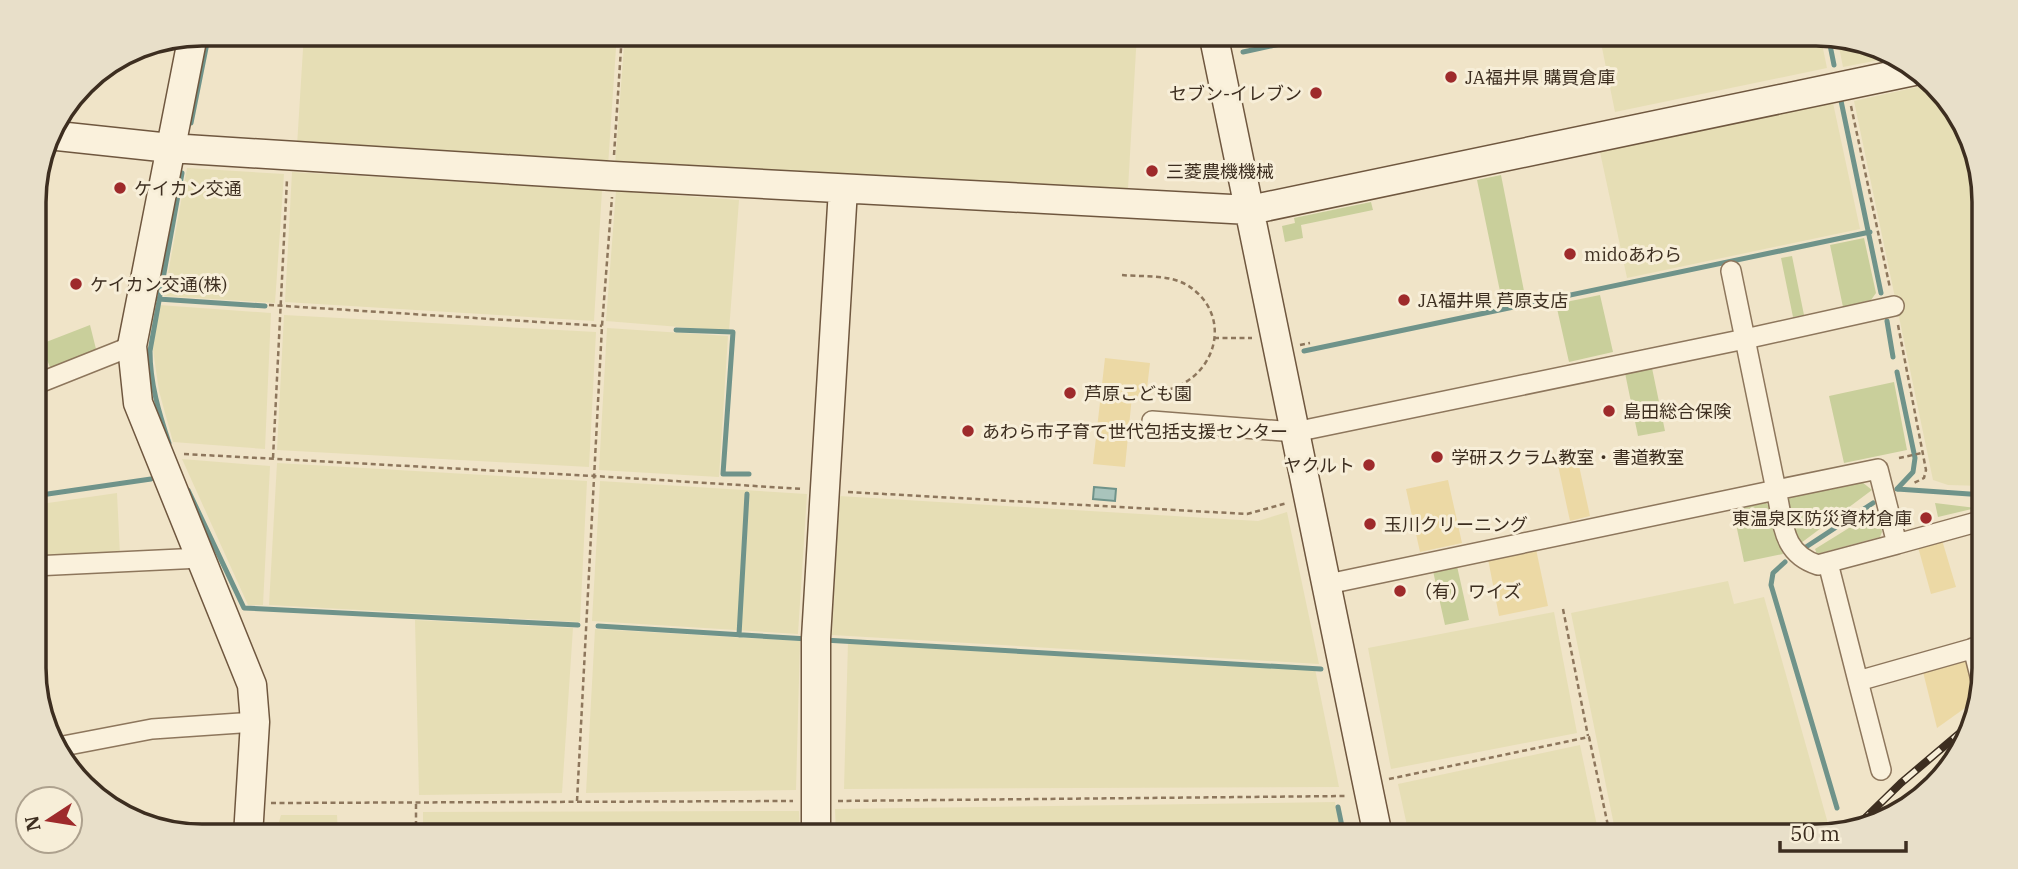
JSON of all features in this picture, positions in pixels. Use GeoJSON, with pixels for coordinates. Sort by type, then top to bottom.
{"type":"FeatureCollection","features":[{"type":"Feature","properties":{"kind":"street"},"geometry":{"type":"LineString","coordinates":[[1216,46],[1250,210],[1287,342],[1295,432],[1376,823]]}},
{"type":"Feature","properties":{"kind":"street"},"geometry":{"type":"LineString","coordinates":[[191,47],[132,345],[138,403],[252,685],[255,722],[249,824]]}},
{"type":"Feature","properties":{"kind":"street"},"geometry":{"type":"LineString","coordinates":[[60,136],[170,148],[613,176],[1250,210],[1905,73]]}},
{"type":"Feature","properties":{"kind":"street"},"geometry":{"type":"LineString","coordinates":[[816,824],[816,638],[843,189]]}},
{"type":"Feature","properties":{"kind":"street"},"geometry":{"type":"LineString","coordinates":[[1731,271],[1790,549],[1805,561],[1818,565],[1972,523]]}},
{"type":"Feature","properties":{"kind":"street"},"geometry":{"type":"LineString","coordinates":[[1152,421],[1295,432],[1894,306]]}},
{"type":"Feature","properties":{"kind":"street"},"geometry":{"type":"LineString","coordinates":[[46,380],[132,345]]}},
{"type":"Feature","properties":{"kind":"street"},"geometry":{"type":"LineString","coordinates":[[1328,584],[1878,469],[1897,544]]}},
{"type":"Feature","properties":{"kind":"street"},"geometry":{"type":"LineString","coordinates":[[46,565],[201,558]]}},
{"type":"Feature","properties":{"kind":"street"},"geometry":{"type":"LineString","coordinates":[[1828,563],[1881,770]]}},
{"type":"Feature","properties":{"kind":"street"},"geometry":{"type":"LineString","coordinates":[[1858,681],[1972,648]]}},
{"type":"Feature","properties":{"kind":"street"},"geometry":{"type":"LineString","coordinates":[[66,746],[152,729],[255,722]]}},
{"type":"Feature","properties":{"kind":"path"},"geometry":{"type":"LineString","coordinates":[[577,802],[602,327],[621,46]]}},
{"type":"Feature","properties":{"kind":"path"},"geometry":{"type":"LineString","coordinates":[[273,457],[287,179]]}},
{"type":"Feature","properties":{"kind":"path"},"geometry":{"type":"LineString","coordinates":[[1122,275],[1172,279],[1186,285],[1207,307],[1213,322],[1214,338],[1208,361],[1201,371],[1181,386],[1157,392]]}},
{"type":"Feature","properties":{"kind":"path"},"geometry":{"type":"LineString","coordinates":[[269,304],[602,327]]}},
{"type":"Feature","properties":{"kind":"path"},"geometry":{"type":"LineString","coordinates":[[1214,338],[1310,343]]}},
{"type":"Feature","properties":{"kind":"path"},"geometry":{"type":"LineString","coordinates":[[156,453],[273,457],[1247,514],[1307,497]]}},
{"type":"Feature","properties":{"kind":"path"},"geometry":{"type":"LineString","coordinates":[[1899,458],[1923,453]]}},
{"type":"Feature","properties":{"kind":"path"},"geometry":{"type":"LineString","coordinates":[[1563,609],[1607,823]]}},
{"type":"Feature","properties":{"kind":"path"},"geometry":{"type":"LineString","coordinates":[[251,803],[816,802],[1369,790],[1589,737]]}},
{"type":"Feature","properties":{"kind":"path"},"geometry":{"type":"LineString","coordinates":[[416,804],[416,824]]}},
{"type":"Feature","properties":{"kind":"shaded area"},"geometry":{"type":"Polygon","coordinates":[[[303,46],[616,46],[608,166],[297,146],[303,46]]]}},
{"type":"Feature","properties":{"kind":"shaded area"},"geometry":{"type":"Polygon","coordinates":[[[624,46],[1136,46],[1128,189],[615,165],[624,46]]]}},
{"type":"Feature","properties":{"kind":"shaded area"},"geometry":{"type":"Polygon","coordinates":[[[1602,46],[1822,46],[1827,68],[1615,112],[1602,46]]]}},
{"type":"Feature","properties":{"kind":"shaded area"},"geometry":{"type":"Polygon","coordinates":[[[1839,47],[1881,60],[1843,67],[1839,47]]]}},
{"type":"Feature","properties":{"kind":"shaded area"},"geometry":{"type":"Polygon","coordinates":[[[1921,86],[1952,123],[1967,161],[1972,201],[1972,486],[1948,485],[1933,480],[1854,101],[1921,86]]]}},
{"type":"Feature","properties":{"kind":"shaded area"},"geometry":{"type":"Polygon","coordinates":[[[1833,103],[1860,229],[1627,278],[1600,152],[1833,103]]]}},
{"type":"Feature","properties":{"kind":"shaded area"},"geometry":{"type":"Polygon","coordinates":[[[187,168],[284,174],[275,303],[164,296],[187,168]]]}},
{"type":"Feature","properties":{"kind":"shaded area"},"geometry":{"type":"Polygon","coordinates":[[[292,172],[602,190],[594,321],[285,302],[292,172]]]}},
{"type":"Feature","properties":{"kind":"shaded area"},"geometry":{"type":"Polygon","coordinates":[[[616,191],[739,200],[729,331],[606,321],[616,191]]]}},
{"type":"Feature","properties":{"kind":"shaded area"},"geometry":{"type":"Polygon","coordinates":[[[159,305],[271,313],[265,449],[173,442],[159,391],[153,350],[159,305]]]}},
{"type":"Feature","properties":{"kind":"shaded area"},"geometry":{"type":"Polygon","coordinates":[[[284,315],[596,332],[589,467],[277,450],[284,315]]]}},
{"type":"Feature","properties":{"kind":"shaded area"},"geometry":{"type":"Polygon","coordinates":[[[607,328],[728,336],[719,477],[599,470],[607,328]]]}},
{"type":"Feature","properties":{"kind":"shaded area"},"geometry":{"type":"Polygon","coordinates":[[[182,459],[270,466],[263,605],[248,605],[182,459]]]}},
{"type":"Feature","properties":{"kind":"shaded area"},"geometry":{"type":"Polygon","coordinates":[[[277,463],[587,481],[580,622],[269,605],[277,463]]]}},
{"type":"Feature","properties":{"kind":"shaded area"},"geometry":{"type":"Polygon","coordinates":[[[600,481],[807,494],[798,634],[592,621],[600,481]]]}},
{"type":"Feature","properties":{"kind":"shaded area"},"geometry":{"type":"Polygon","coordinates":[[[117,493],[120,555],[46,558],[46,503],[117,493]]]}},
{"type":"Feature","properties":{"kind":"shaded area"},"geometry":{"type":"Polygon","coordinates":[[[839,496],[1258,521],[1287,512],[1319,664],[832,635],[839,496]]]}},
{"type":"Feature","properties":{"kind":"shaded area"},"geometry":{"type":"Polygon","coordinates":[[[1728,581],[1734,604],[1764,597],[1828,823],[1614,823],[1571,613],[1728,581]]]}},
{"type":"Feature","properties":{"kind":"shaded area"},"geometry":{"type":"Polygon","coordinates":[[[1554,612],[1577,733],[1391,769],[1368,648],[1554,612]]]}},
{"type":"Feature","properties":{"kind":"shaded area"},"geometry":{"type":"Polygon","coordinates":[[[415,620],[573,628],[562,793],[419,795],[415,620]]]}},
{"type":"Feature","properties":{"kind":"shaded area"},"geometry":{"type":"Polygon","coordinates":[[[595,629],[800,641],[796,790],[586,793],[595,629]]]}},
{"type":"Feature","properties":{"kind":"shaded area"},"geometry":{"type":"Polygon","coordinates":[[[848,642],[1315,669],[1339,787],[844,789],[848,642]]]}},
{"type":"Feature","properties":{"kind":"shaded area"},"geometry":{"type":"Polygon","coordinates":[[[1580,745],[1596,823],[1406,823],[1398,784],[1580,745]]]}},
{"type":"Feature","properties":{"kind":"shaded area"},"geometry":{"type":"Polygon","coordinates":[[[1335,802],[1339,823],[836,824],[835,809],[1335,802]]]}},
{"type":"Feature","properties":{"kind":"shaded area"},"geometry":{"type":"Polygon","coordinates":[[[799,811],[800,824],[423,824],[423,812],[799,811]]]}},
{"type":"Feature","properties":{"kind":"shaded area"},"geometry":{"type":"Polygon","coordinates":[[[281,815],[337,815],[337,824],[265,824],[279,822],[281,815]]]}},
{"type":"Feature","properties":{"kind":"green space"},"geometry":{"type":"Polygon","coordinates":[[[1501,175],[1525,296],[1502,301],[1477,180],[1501,175]]]}},
{"type":"Feature","properties":{"kind":"green space"},"geometry":{"type":"Polygon","coordinates":[[[1371,202],[1373,210],[1301,225],[1303,238],[1285,242],[1282,226],[1295,223],[1294,218],[1371,202]]]}},
{"type":"Feature","properties":{"kind":"green space"},"geometry":{"type":"Polygon","coordinates":[[[1864,238],[1876,293],[1871,300],[1843,307],[1830,245],[1864,238]]]}},
{"type":"Feature","properties":{"kind":"green space"},"geometry":{"type":"Polygon","coordinates":[[[1792,256],[1804,315],[1793,317],[1781,258],[1792,256]]]}},
{"type":"Feature","properties":{"kind":"green space"},"geometry":{"type":"Polygon","coordinates":[[[1600,295],[1613,352],[1569,362],[1556,304],[1600,295]]]}},
{"type":"Feature","properties":{"kind":"green space"},"geometry":{"type":"Polygon","coordinates":[[[90,325],[96,349],[51,370],[46,357],[46,342],[90,325]]]}},
{"type":"Feature","properties":{"kind":"green space"},"geometry":{"type":"Polygon","coordinates":[[[1652,368],[1665,431],[1638,436],[1625,373],[1652,368]]]}},
{"type":"Feature","properties":{"kind":"green space"},"geometry":{"type":"Polygon","coordinates":[[[1894,382],[1907,450],[1844,463],[1829,396],[1894,382]]]}},
{"type":"Feature","properties":{"kind":"green space"},"geometry":{"type":"Polygon","coordinates":[[[1862,482],[1872,490],[1797,546],[1792,541],[1787,497],[1862,482]]]}},
{"type":"Feature","properties":{"kind":"green space"},"geometry":{"type":"Polygon","coordinates":[[[1766,503],[1773,510],[1783,554],[1744,562],[1733,510],[1766,503]]]}},
{"type":"Feature","properties":{"kind":"green space"},"geometry":{"type":"Polygon","coordinates":[[[1935,503],[1972,508],[1972,509],[1938,517],[1935,503]]]}},
{"type":"Feature","properties":{"kind":"green space"},"geometry":{"type":"Polygon","coordinates":[[[1878,510],[1882,532],[1880,537],[1817,554],[1815,549],[1878,510]]]}},
{"type":"Feature","properties":{"kind":"green space"},"geometry":{"type":"Polygon","coordinates":[[[1457,566],[1469,620],[1445,625],[1433,571],[1457,566]]]}},
{"type":"Feature","properties":{"kind":"sand"},"geometry":{"type":"Polygon","coordinates":[[[1105,358],[1150,363],[1146,397],[1132,396],[1125,467],[1093,464],[1105,358]]]}},
{"type":"Feature","properties":{"kind":"sand"},"geometry":{"type":"Polygon","coordinates":[[[1576,452],[1590,516],[1570,521],[1556,456],[1576,452]]]}},
{"type":"Feature","properties":{"kind":"sand"},"geometry":{"type":"Polygon","coordinates":[[[1448,480],[1462,543],[1420,552],[1406,489],[1448,480]]]}},
{"type":"Feature","properties":{"kind":"sand"},"geometry":{"type":"Polygon","coordinates":[[[1942,540],[1956,587],[1931,594],[1918,547],[1942,540]]]}},
{"type":"Feature","properties":{"kind":"sand"},"geometry":{"type":"Polygon","coordinates":[[[1536,549],[1548,606],[1499,616],[1488,559],[1536,549]]]}},
{"type":"Feature","properties":{"kind":"sand"},"geometry":{"type":"Polygon","coordinates":[[[1962,657],[1969,660],[1972,671],[1968,706],[1937,728],[1922,668],[1962,657]]]}},
{"type":"Feature","properties":{"kind":"water"},"geometry":{"type":"Polygon","coordinates":[[[1094,487],[1116,489],[1115,501],[1093,499],[1094,487]]]}},
{"type":"Feature","properties":{"kind":"waterway"},"geometry":{"type":"LineString","coordinates":[[191,123],[206,46]]}},
{"type":"Feature","properties":{"kind":"waterway"},"geometry":{"type":"LineString","coordinates":[[1243,52],[1271,46]]}},
{"type":"Feature","properties":{"kind":"waterway"},"geometry":{"type":"LineString","coordinates":[[1830,46],[1834,65]]}},
{"type":"Feature","properties":{"kind":"waterway"},"geometry":{"type":"LineString","coordinates":[[1840,96],[1881,293]]}},
{"type":"Feature","properties":{"kind":"waterway"},"geometry":{"type":"LineString","coordinates":[[169,443],[153,386],[150,351],[182,173]]}},
{"type":"Feature","properties":{"kind":"waterway"},"geometry":{"type":"LineString","coordinates":[[1304,351],[1870,232]]}},
{"type":"Feature","properties":{"kind":"waterway"},"geometry":{"type":"LineString","coordinates":[[158,299],[265,306]]}},
{"type":"Feature","properties":{"kind":"waterway"},"geometry":{"type":"LineString","coordinates":[[1887,321],[1893,357]]}},
{"type":"Feature","properties":{"kind":"waterway"},"geometry":{"type":"LineString","coordinates":[[676,330],[733,332],[723,474],[749,474]]}},
{"type":"Feature","properties":{"kind":"waterway"},"geometry":{"type":"LineString","coordinates":[[1897,372],[1915,458],[1913,472],[1897,489]]}},
{"type":"Feature","properties":{"kind":"waterway"},"geometry":{"type":"LineString","coordinates":[[46,494],[151,479]]}},
{"type":"Feature","properties":{"kind":"waterway"},"geometry":{"type":"LineString","coordinates":[[1897,489],[1972,494]]}},
{"type":"Feature","properties":{"kind":"waterway"},"geometry":{"type":"LineString","coordinates":[[188,490],[244,608],[578,625]]}},
{"type":"Feature","properties":{"kind":"waterway"},"geometry":{"type":"LineString","coordinates":[[739,635],[747,494]]}},
{"type":"Feature","properties":{"kind":"waterway"},"geometry":{"type":"LineString","coordinates":[[1806,547],[1873,503]]}},
{"type":"Feature","properties":{"kind":"waterway"},"geometry":{"type":"LineString","coordinates":[[1785,562],[1773,573],[1771,585],[1837,808]]}},
{"type":"Feature","properties":{"kind":"waterway"},"geometry":{"type":"LineString","coordinates":[[598,626],[808,639]]}},
{"type":"Feature","properties":{"kind":"waterway"},"geometry":{"type":"LineString","coordinates":[[824,640],[1321,669]]}},
{"type":"Feature","properties":{"kind":"waterway"},"geometry":{"type":"LineString","coordinates":[[1338,807],[1341,823]]}},
{"type":"Feature","properties":{"kind":"railway"},"geometry":{"type":"LineString","coordinates":[[1869,814],[1957,735]]}},
{"type":"Feature","properties":{"kind":"place","name":"JA福井県 購買倉庫"},"geometry":{"type":"Point","coordinates":[1451,77]}},
{"type":"Feature","properties":{"kind":"place","name":"セブン-イレブン"},"geometry":{"type":"Point","coordinates":[1316,93]}},
{"type":"Feature","properties":{"kind":"place","name":"三菱農機機械"},"geometry":{"type":"Point","coordinates":[1152,171]}},
{"type":"Feature","properties":{"kind":"place","name":"ケイカン交通"},"geometry":{"type":"Point","coordinates":[120,188]}},
{"type":"Feature","properties":{"kind":"place","name":"midoあわら"},"geometry":{"type":"Point","coordinates":[1570,254]}},
{"type":"Feature","properties":{"kind":"place","name":"ケイカン交通(株)"},"geometry":{"type":"Point","coordinates":[76,284]}},
{"type":"Feature","properties":{"kind":"place","name":"JA福井県 芦原支店"},"geometry":{"type":"Point","coordinates":[1404,300]}},
{"type":"Feature","properties":{"kind":"place","name":"芦原こども園"},"geometry":{"type":"Point","coordinates":[1070,393]}},
{"type":"Feature","properties":{"kind":"place","name":"島田総合保険"},"geometry":{"type":"Point","coordinates":[1609,411]}},
{"type":"Feature","properties":{"kind":"place","name":"あわら市子育て世代包括支援センター"},"geometry":{"type":"Point","coordinates":[968,431]}},
{"type":"Feature","properties":{"kind":"place","name":"学研スクラム教室・書道教室"},"geometry":{"type":"Point","coordinates":[1437,457]}},
{"type":"Feature","properties":{"kind":"place","name":"ヤクルト"},"geometry":{"type":"Point","coordinates":[1369,465]}},
{"type":"Feature","properties":{"kind":"place","name":"東温泉区防災資材倉庫"},"geometry":{"type":"Point","coordinates":[1926,518]}},
{"type":"Feature","properties":{"kind":"place","name":"玉川クリーニング"},"geometry":{"type":"Point","coordinates":[1370,524]}},
{"type":"Feature","properties":{"kind":"place","name":"（有）ワイズ"},"geometry":{"type":"Point","coordinates":[1400,591]}}]}
